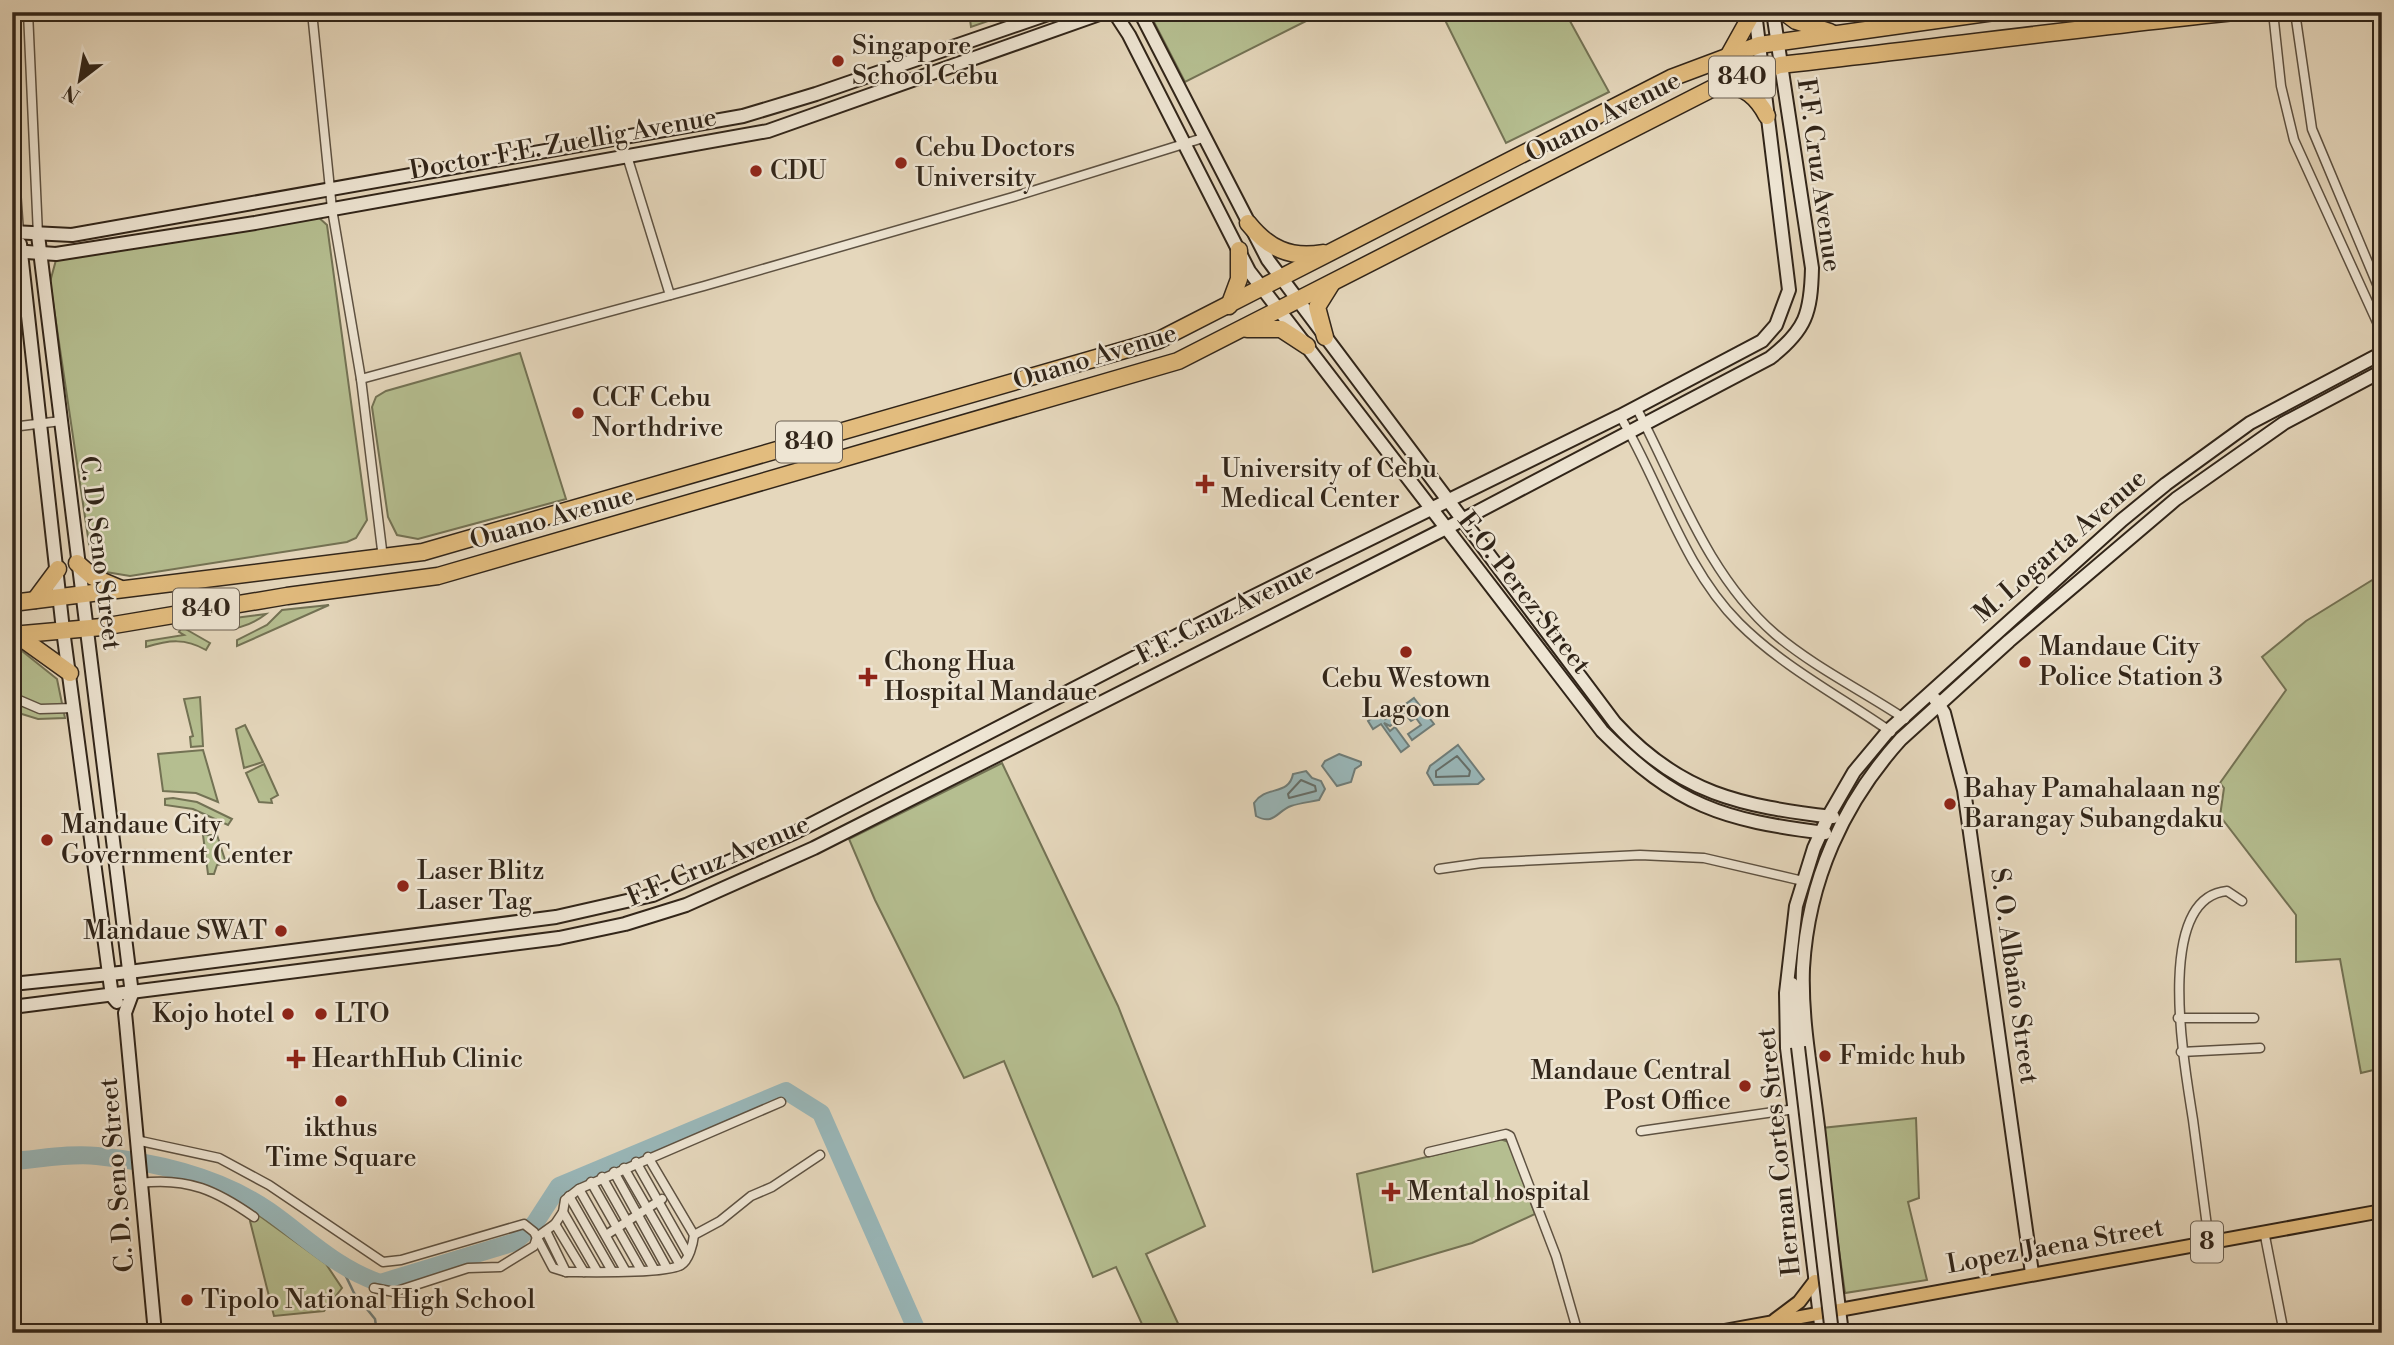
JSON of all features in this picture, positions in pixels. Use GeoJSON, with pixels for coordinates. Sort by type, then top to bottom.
{"type":"FeatureCollection","features":[{"type":"Feature","properties":{"kind":"highway"},"geometry":{"type":"LineString","coordinates":[[1729,55],[1754,12]]}},
{"type":"Feature","properties":{"kind":"highway"},"geometry":{"type":"LineString","coordinates":[[1784,12],[1796,20],[1836,34]]}},
{"type":"Feature","properties":{"kind":"highway","name":"Ouano Avenue"},"geometry":{"type":"LineString","coordinates":[[12,603],[383,558],[436,548],[1159,340],[1671,78],[1729,55],[1777,41],[1994,12]]}},
{"type":"Feature","properties":{"kind":"highway","name":"Ouano Avenue"},"geometry":{"type":"LineString","coordinates":[[15,635],[86,629],[287,596],[438,576],[1178,361],[1721,84],[1762,70],[1780,65],[2234,12]]}},
{"type":"Feature","properties":{"kind":"highway"},"geometry":{"type":"LineString","coordinates":[[1721,84],[1733,85],[1754,96],[1766,116]]}},
{"type":"Feature","properties":{"kind":"highway"},"geometry":{"type":"LineString","coordinates":[[1248,223],[1267,243],[1290,254],[1308,255],[1342,247]]}},
{"type":"Feature","properties":{"kind":"highway"},"geometry":{"type":"LineString","coordinates":[[1229,306],[1239,279],[1239,250]]}},
{"type":"Feature","properties":{"kind":"highway"},"geometry":{"type":"LineString","coordinates":[[1325,337],[1317,307],[1332,282]]}},
{"type":"Feature","properties":{"kind":"highway"},"geometry":{"type":"LineString","coordinates":[[1228,335],[1271,327],[1285,331],[1307,346]]}},
{"type":"Feature","properties":{"kind":"highway"},"geometry":{"type":"LineString","coordinates":[[924,408],[933,432]]}},
{"type":"Feature","properties":{"kind":"highway"},"geometry":{"type":"LineString","coordinates":[[77,563],[105,584],[125,590]]}},
{"type":"Feature","properties":{"kind":"highway"},"geometry":{"type":"LineString","coordinates":[[35,600],[58,569]]}},
{"type":"Feature","properties":{"kind":"highway"},"geometry":{"type":"LineString","coordinates":[[15,635],[70,673]]}},
{"type":"Feature","properties":{"kind":"main road","name":"Lopez Jaena Street"},"geometry":{"type":"LineString","coordinates":[[1819,1313],[2382,1211]]}},
{"type":"Feature","properties":{"kind":"main road"},"geometry":{"type":"LineString","coordinates":[[1772,1323],[1799,1302],[1815,1282]]}},
{"type":"Feature","properties":{"kind":"main road","name":"8"},"geometry":{"type":"LineString","coordinates":[[1713,1333],[1819,1313]]}},
{"type":"Feature","properties":{"kind":"main road"},"geometry":{"type":"LineString","coordinates":[[1772,1323],[1805,1333]]}},
{"type":"Feature","properties":{"kind":"street","name":"C. D. Seno Street"},"geometry":{"type":"LineString","coordinates":[[28,12],[39,254],[132,994],[125,1013],[155,1333]]}},
{"type":"Feature","properties":{"kind":"street"},"geometry":{"type":"LineString","coordinates":[[312,12],[332,209],[361,379],[383,558]]}},
{"type":"Feature","properties":{"kind":"street","name":"Doctor F.E. Zuellig Avenue"},"geometry":{"type":"LineString","coordinates":[[16,232],[38,235],[72,234],[624,139],[765,111],[1054,12]]}},
{"type":"Feature","properties":{"kind":"street","name":"Doctor F.E. Zuellig Avenue"},"geometry":{"type":"LineString","coordinates":[[16,251],[39,254],[332,209],[768,131],[1105,12]]}},
{"type":"Feature","properties":{"kind":"street","name":"E.O. Perez Street"},"geometry":{"type":"LineString","coordinates":[[1114,12],[1129,35],[1239,250],[1262,288],[1602,731],[1640,768],[1684,797],[1726,816],[1757,824],[1836,834]]}},
{"type":"Feature","properties":{"kind":"street","name":"E.O. Perez Street"},"geometry":{"type":"LineString","coordinates":[[1140,12],[1248,223],[1282,279],[1591,692],[1632,742],[1668,771],[1700,788],[1748,805],[1843,819]]}},
{"type":"Feature","properties":{"kind":"street","name":"F.F. Cruz Avenue"},"geometry":{"type":"LineString","coordinates":[[12,984],[129,972],[556,917],[653,895],[794,833],[1446,499],[1636,407],[1762,341],[1776,325],[1789,290],[1754,12]]}},
{"type":"Feature","properties":{"kind":"street","name":"F.F. Cruz Avenue"},"geometry":{"type":"LineString","coordinates":[[12,1007],[132,994],[558,938],[625,924],[686,905],[814,848],[1462,520],[1770,358],[1791,341],[1805,321],[1812,299],[1812,268],[1773,12]]}},
{"type":"Feature","properties":{"kind":"street"},"geometry":{"type":"LineString","coordinates":[[2273,12],[2281,86],[2294,140],[2382,333]]}},
{"type":"Feature","properties":{"kind":"street"},"geometry":{"type":"LineString","coordinates":[[2295,12],[2312,129],[2382,296]]}},
{"type":"Feature","properties":{"kind":"street","name":"C. D. Seno Street"},"geometry":{"type":"LineString","coordinates":[[12,134],[16,251],[42,423],[63,630],[112,996],[125,1013]]}},
{"type":"Feature","properties":{"kind":"street"},"geometry":{"type":"LineString","coordinates":[[361,379],[670,295],[1203,138]]}},
{"type":"Feature","properties":{"kind":"street"},"geometry":{"type":"LineString","coordinates":[[627,156],[670,295]]}},
{"type":"Feature","properties":{"kind":"street"},"geometry":{"type":"LineString","coordinates":[[2336,230],[2352,223]]}},
{"type":"Feature","properties":{"kind":"street","name":"M. Logarta Avenue"},"geometry":{"type":"LineString","coordinates":[[1820,832],[1854,772],[1889,730],[2131,513],[2250,423],[2382,353]]}},
{"type":"Feature","properties":{"kind":"street","name":"M. Logarta Avenue"},"geometry":{"type":"LineString","coordinates":[[1836,834],[1871,774],[1901,739],[2143,524],[2259,438],[2382,371]]}},
{"type":"Feature","properties":{"kind":"street"},"geometry":{"type":"LineString","coordinates":[[1636,407],[1713,562],[1733,589],[1789,645],[1914,726]]}},
{"type":"Feature","properties":{"kind":"street"},"geometry":{"type":"LineString","coordinates":[[1620,415],[1699,570],[1738,623],[1779,657],[1901,739]]}},
{"type":"Feature","properties":{"kind":"street"},"geometry":{"type":"LineString","coordinates":[[12,427],[61,421]]}},
{"type":"Feature","properties":{"kind":"street"},"geometry":{"type":"LineString","coordinates":[[2250,423],[2259,438]]}},
{"type":"Feature","properties":{"kind":"street"},"geometry":{"type":"LineString","coordinates":[[1579,702],[1591,692]]}},
{"type":"Feature","properties":{"kind":"street","name":"S. O. Albaño Street"},"geometry":{"type":"LineString","coordinates":[[1929,692],[1939,704],[1964,790],[2032,1273]]}},
{"type":"Feature","properties":{"kind":"street"},"geometry":{"type":"LineString","coordinates":[[12,697],[40,709],[74,708]]}},
{"type":"Feature","properties":{"kind":"street","name":"Hernan Cortes Street"},"geometry":{"type":"LineString","coordinates":[[1820,832],[1793,920],[1788,967],[1787,1048],[1822,1333]]}},
{"type":"Feature","properties":{"kind":"street","name":"Hernan Cortes Street"},"geometry":{"type":"LineString","coordinates":[[1795,1000],[1803,968],[1812,904],[1836,834]]}},
{"type":"Feature","properties":{"kind":"street"},"geometry":{"type":"LineString","coordinates":[[92,843],[113,841]]}},
{"type":"Feature","properties":{"kind":"street"},"geometry":{"type":"LineString","coordinates":[[1439,869],[1481,863],[1640,855],[1704,858],[1803,881]]}},
{"type":"Feature","properties":{"kind":"street"},"geometry":{"type":"LineString","coordinates":[[2209,1242],[2181,1052],[2178,1018],[2183,951],[2191,916],[2201,903],[2220,892],[2235,894],[2242,901]]}},
{"type":"Feature","properties":{"kind":"street","name":"Hernan Cortes Street"},"geometry":{"type":"LineString","coordinates":[[1788,967],[1795,1000],[1798,1047],[1832,1333]]}},
{"type":"Feature","properties":{"kind":"street","name":"Hernan Cortes Street"},"geometry":{"type":"LineString","coordinates":[[1803,968],[1808,1046],[1842,1333]]}},
{"type":"Feature","properties":{"kind":"street"},"geometry":{"type":"LineString","coordinates":[[2178,1018],[2254,1018]]}},
{"type":"Feature","properties":{"kind":"street"},"geometry":{"type":"LineString","coordinates":[[2181,1052],[2260,1048]]}},
{"type":"Feature","properties":{"kind":"street"},"geometry":{"type":"LineString","coordinates":[[137,1144],[219,1158],[269,1185],[383,1262],[401,1261],[519,1224],[533,1231],[546,1231],[563,1212],[569,1196],[591,1182],[781,1102]]}},
{"type":"Feature","properties":{"kind":"street"},"geometry":{"type":"LineString","coordinates":[[1641,1131],[1795,1109]]}},
{"type":"Feature","properties":{"kind":"street"},"geometry":{"type":"LineString","coordinates":[[1429,1152],[1506,1134],[1510,1136],[1556,1256],[1578,1333]]}},
{"type":"Feature","properties":{"kind":"street"},"geometry":{"type":"LineString","coordinates":[[533,1231],[553,1268],[566,1272],[641,1270],[680,1265],[688,1254],[694,1235],[720,1221],[751,1196],[772,1186],[820,1155]]}},
{"type":"Feature","properties":{"kind":"street"},"geometry":{"type":"LineString","coordinates":[[648,1157],[694,1235]]}},
{"type":"Feature","properties":{"kind":"street"},"geometry":{"type":"LineString","coordinates":[[636,1163],[688,1254]]}},
{"type":"Feature","properties":{"kind":"street"},"geometry":{"type":"LineString","coordinates":[[624,1168],[680,1265]]}},
{"type":"Feature","properties":{"kind":"street"},"geometry":{"type":"LineString","coordinates":[[614,1172],[667,1268]]}},
{"type":"Feature","properties":{"kind":"street"},"geometry":{"type":"LineString","coordinates":[[602,1177],[653,1269]]}},
{"type":"Feature","properties":{"kind":"street"},"geometry":{"type":"LineString","coordinates":[[140,1178],[219,1193],[254,1217]]}},
{"type":"Feature","properties":{"kind":"street"},"geometry":{"type":"LineString","coordinates":[[591,1182],[641,1270]]}},
{"type":"Feature","properties":{"kind":"street"},"geometry":{"type":"LineString","coordinates":[[579,1189],[625,1270]]}},
{"type":"Feature","properties":{"kind":"street"},"geometry":{"type":"LineString","coordinates":[[606,1235],[668,1195]]}},
{"type":"Feature","properties":{"kind":"street"},"geometry":{"type":"LineString","coordinates":[[569,1196],[612,1271]]}},
{"type":"Feature","properties":{"kind":"street"},"geometry":{"type":"LineString","coordinates":[[563,1212],[597,1271]]}},
{"type":"Feature","properties":{"kind":"street"},"geometry":{"type":"LineString","coordinates":[[555,1224],[584,1272]]}},
{"type":"Feature","properties":{"kind":"street"},"geometry":{"type":"LineString","coordinates":[[374,1288],[394,1292],[468,1268],[500,1267],[534,1246],[533,1231]]}},
{"type":"Feature","properties":{"kind":"street"},"geometry":{"type":"LineString","coordinates":[[546,1231],[566,1272]]}},
{"type":"Feature","properties":{"kind":"street"},"geometry":{"type":"LineString","coordinates":[[2264,1231],[2284,1333]]}},
{"type":"Feature","properties":{"kind":"green space"},"geometry":{"type":"Polygon","coordinates":[[[969,12],[1014,12],[971,27],[969,12]]]}},
{"type":"Feature","properties":{"kind":"green space"},"geometry":{"type":"Polygon","coordinates":[[[1153,12],[1324,12],[1185,82],[1154,22],[1153,12]]]}},
{"type":"Feature","properties":{"kind":"green space"},"geometry":{"type":"Polygon","coordinates":[[[1441,12],[1565,12],[1609,92],[1506,143],[1441,12]]]}},
{"type":"Feature","properties":{"kind":"green space"},"geometry":{"type":"Polygon","coordinates":[[[317,216],[327,225],[367,520],[356,538],[347,542],[130,576],[100,571],[89,544],[50,282],[56,260],[317,216]]]}},
{"type":"Feature","properties":{"kind":"green space"},"geometry":{"type":"Polygon","coordinates":[[[520,353],[566,499],[418,539],[397,535],[388,517],[372,407],[376,397],[386,391],[520,353]]]}},
{"type":"Feature","properties":{"kind":"green space"},"geometry":{"type":"Polygon","coordinates":[[[2382,574],[2382,1068],[2361,1073],[2340,959],[2296,962],[2296,915],[2220,816],[2224,788],[2220,783],[2286,690],[2262,657],[2306,621],[2382,574]]]}},
{"type":"Feature","properties":{"kind":"green space"},"geometry":{"type":"Polygon","coordinates":[[[329,605],[237,646],[237,640],[267,625],[282,610],[329,605]]]}},
{"type":"Feature","properties":{"kind":"green space"},"geometry":{"type":"Polygon","coordinates":[[[266,614],[249,624],[232,629],[196,623],[266,614]]]}},
{"type":"Feature","properties":{"kind":"green space"},"geometry":{"type":"Polygon","coordinates":[[[182,627],[210,643],[206,650],[191,643],[177,641],[146,647],[146,641],[184,635],[179,632],[182,627]]]}},
{"type":"Feature","properties":{"kind":"green space"},"geometry":{"type":"Polygon","coordinates":[[[17,647],[57,679],[65,718],[38,719],[12,711],[12,648],[17,647]]]}},
{"type":"Feature","properties":{"kind":"green space"},"geometry":{"type":"Polygon","coordinates":[[[200,697],[203,746],[191,747],[190,737],[193,736],[184,699],[200,697]]]}},
{"type":"Feature","properties":{"kind":"green space"},"geometry":{"type":"Polygon","coordinates":[[[245,725],[263,762],[244,768],[236,729],[245,725]]]}},
{"type":"Feature","properties":{"kind":"green space"},"geometry":{"type":"Polygon","coordinates":[[[203,750],[218,802],[196,793],[163,791],[158,754],[203,750]]]}},
{"type":"Feature","properties":{"kind":"green space"},"geometry":{"type":"Polygon","coordinates":[[[1002,763],[1118,1006],[1205,1226],[1146,1254],[1181,1330],[1146,1333],[1116,1267],[1093,1277],[1004,1061],[964,1078],[875,900],[849,839],[1002,763]]]}},
{"type":"Feature","properties":{"kind":"green space"},"geometry":{"type":"Polygon","coordinates":[[[264,764],[278,795],[271,799],[272,803],[259,802],[246,773],[264,764]]]}},
{"type":"Feature","properties":{"kind":"green space"},"geometry":{"type":"Polygon","coordinates":[[[165,799],[197,802],[232,819],[228,825],[193,809],[165,805],[165,799]]]}},
{"type":"Feature","properties":{"kind":"green space"},"geometry":{"type":"Polygon","coordinates":[[[203,835],[217,835],[226,863],[217,865],[214,874],[208,874],[203,835]]]}},
{"type":"Feature","properties":{"kind":"green space"},"geometry":{"type":"Polygon","coordinates":[[[1916,1118],[1919,1198],[1908,1202],[1927,1280],[1845,1293],[1822,1128],[1916,1118]]]}},
{"type":"Feature","properties":{"kind":"green space"},"geometry":{"type":"Polygon","coordinates":[[[1500,1139],[1509,1142],[1535,1214],[1472,1243],[1373,1272],[1357,1174],[1500,1139]]]}},
{"type":"Feature","properties":{"kind":"green space"},"geometry":{"type":"Polygon","coordinates":[[[257,1214],[326,1264],[342,1288],[324,1311],[274,1316],[250,1221],[257,1214]]]}},
{"type":"Feature","properties":{"kind":"water"},"geometry":{"type":"Polygon","coordinates":[[[1414,698],[1434,724],[1412,740],[1408,734],[1421,725],[1416,718],[1411,721],[1405,714],[1390,726],[1384,723],[1390,731],[1395,727],[1409,746],[1401,752],[1381,724],[1373,729],[1368,721],[1380,712],[1385,719],[1414,698]]]}},
{"type":"Feature","properties":{"kind":"water"},"geometry":{"type":"Polygon","coordinates":[[[1458,745],[1484,779],[1478,784],[1434,785],[1427,773],[1430,766],[1458,745]]]}},
{"type":"Feature","properties":{"kind":"water"},"geometry":{"type":"Polygon","coordinates":[[[1339,754],[1361,762],[1361,765],[1355,769],[1351,782],[1337,786],[1322,766],[1325,761],[1339,754]]]}},
{"type":"Feature","properties":{"kind":"water"},"geometry":{"type":"Polygon","coordinates":[[[1306,771],[1312,778],[1321,781],[1325,789],[1319,800],[1291,806],[1271,819],[1256,816],[1254,803],[1259,797],[1287,785],[1293,774],[1306,771]]]}},
{"type":"Feature","properties":{"kind":"waterway"},"geometry":{"type":"LineString","coordinates":[[12,1161],[87,1155],[142,1162],[209,1180],[250,1199],[335,1260],[380,1283],[515,1242],[535,1223],[559,1186],[786,1091],[821,1113],[918,1333]]}},
{"type":"Feature","properties":{"kind":"waterway"},"geometry":{"type":"LineString","coordinates":[[341,1266],[354,1293],[375,1319],[377,1333]]}},
{"type":"Feature","properties":{"kind":"place","name":"Singapore School Cebu"},"geometry":{"type":"Point","coordinates":[838,61]}},
{"type":"Feature","properties":{"kind":"place","name":"Cebu Doctors University"},"geometry":{"type":"Point","coordinates":[901,163]}},
{"type":"Feature","properties":{"kind":"place","name":"CDU"},"geometry":{"type":"Point","coordinates":[756,171]}},
{"type":"Feature","properties":{"kind":"place","name":"CCF Cebu Northdrive"},"geometry":{"type":"Point","coordinates":[578,413]}},
{"type":"Feature","properties":{"kind":"place","name":"University of Cebu Medical Center"},"geometry":{"type":"Point","coordinates":[1205,484]}},
{"type":"Feature","properties":{"kind":"place","name":"Cebu Westown Lagoon"},"geometry":{"type":"Point","coordinates":[1406,652]}},
{"type":"Feature","properties":{"kind":"place","name":"Mandaue City Police Station 3"},"geometry":{"type":"Point","coordinates":[2025,662]}},
{"type":"Feature","properties":{"kind":"place","name":"Chong Hua Hospital Mandaue"},"geometry":{"type":"Point","coordinates":[868,677]}},
{"type":"Feature","properties":{"kind":"place","name":"Bahay Pamahalaan ng Barangay Subangdaku"},"geometry":{"type":"Point","coordinates":[1950,804]}},
{"type":"Feature","properties":{"kind":"place","name":"Mandaue City Government Center"},"geometry":{"type":"Point","coordinates":[47,840]}},
{"type":"Feature","properties":{"kind":"place","name":"Laser Blitz Laser Tag"},"geometry":{"type":"Point","coordinates":[403,886]}},
{"type":"Feature","properties":{"kind":"place","name":"Mandaue SWAT"},"geometry":{"type":"Point","coordinates":[281,931]}},
{"type":"Feature","properties":{"kind":"place","name":"Kojo hotel"},"geometry":{"type":"Point","coordinates":[288,1014]}},
{"type":"Feature","properties":{"kind":"place","name":"LTO"},"geometry":{"type":"Point","coordinates":[321,1014]}},
{"type":"Feature","properties":{"kind":"place","name":"Fmidc hub"},"geometry":{"type":"Point","coordinates":[1825,1056]}},
{"type":"Feature","properties":{"kind":"place","name":"HearthHub Clinic"},"geometry":{"type":"Point","coordinates":[296,1059]}},
{"type":"Feature","properties":{"kind":"place","name":"Mandaue Central Post Office"},"geometry":{"type":"Point","coordinates":[1745,1086]}},
{"type":"Feature","properties":{"kind":"place","name":"ikthus Time Square"},"geometry":{"type":"Point","coordinates":[341,1101]}},
{"type":"Feature","properties":{"kind":"place","name":"Mental hospital"},"geometry":{"type":"Point","coordinates":[1391,1192]}},
{"type":"Feature","properties":{"kind":"place","name":"Tipolo National High School"},"geometry":{"type":"Point","coordinates":[187,1300]}}]}
